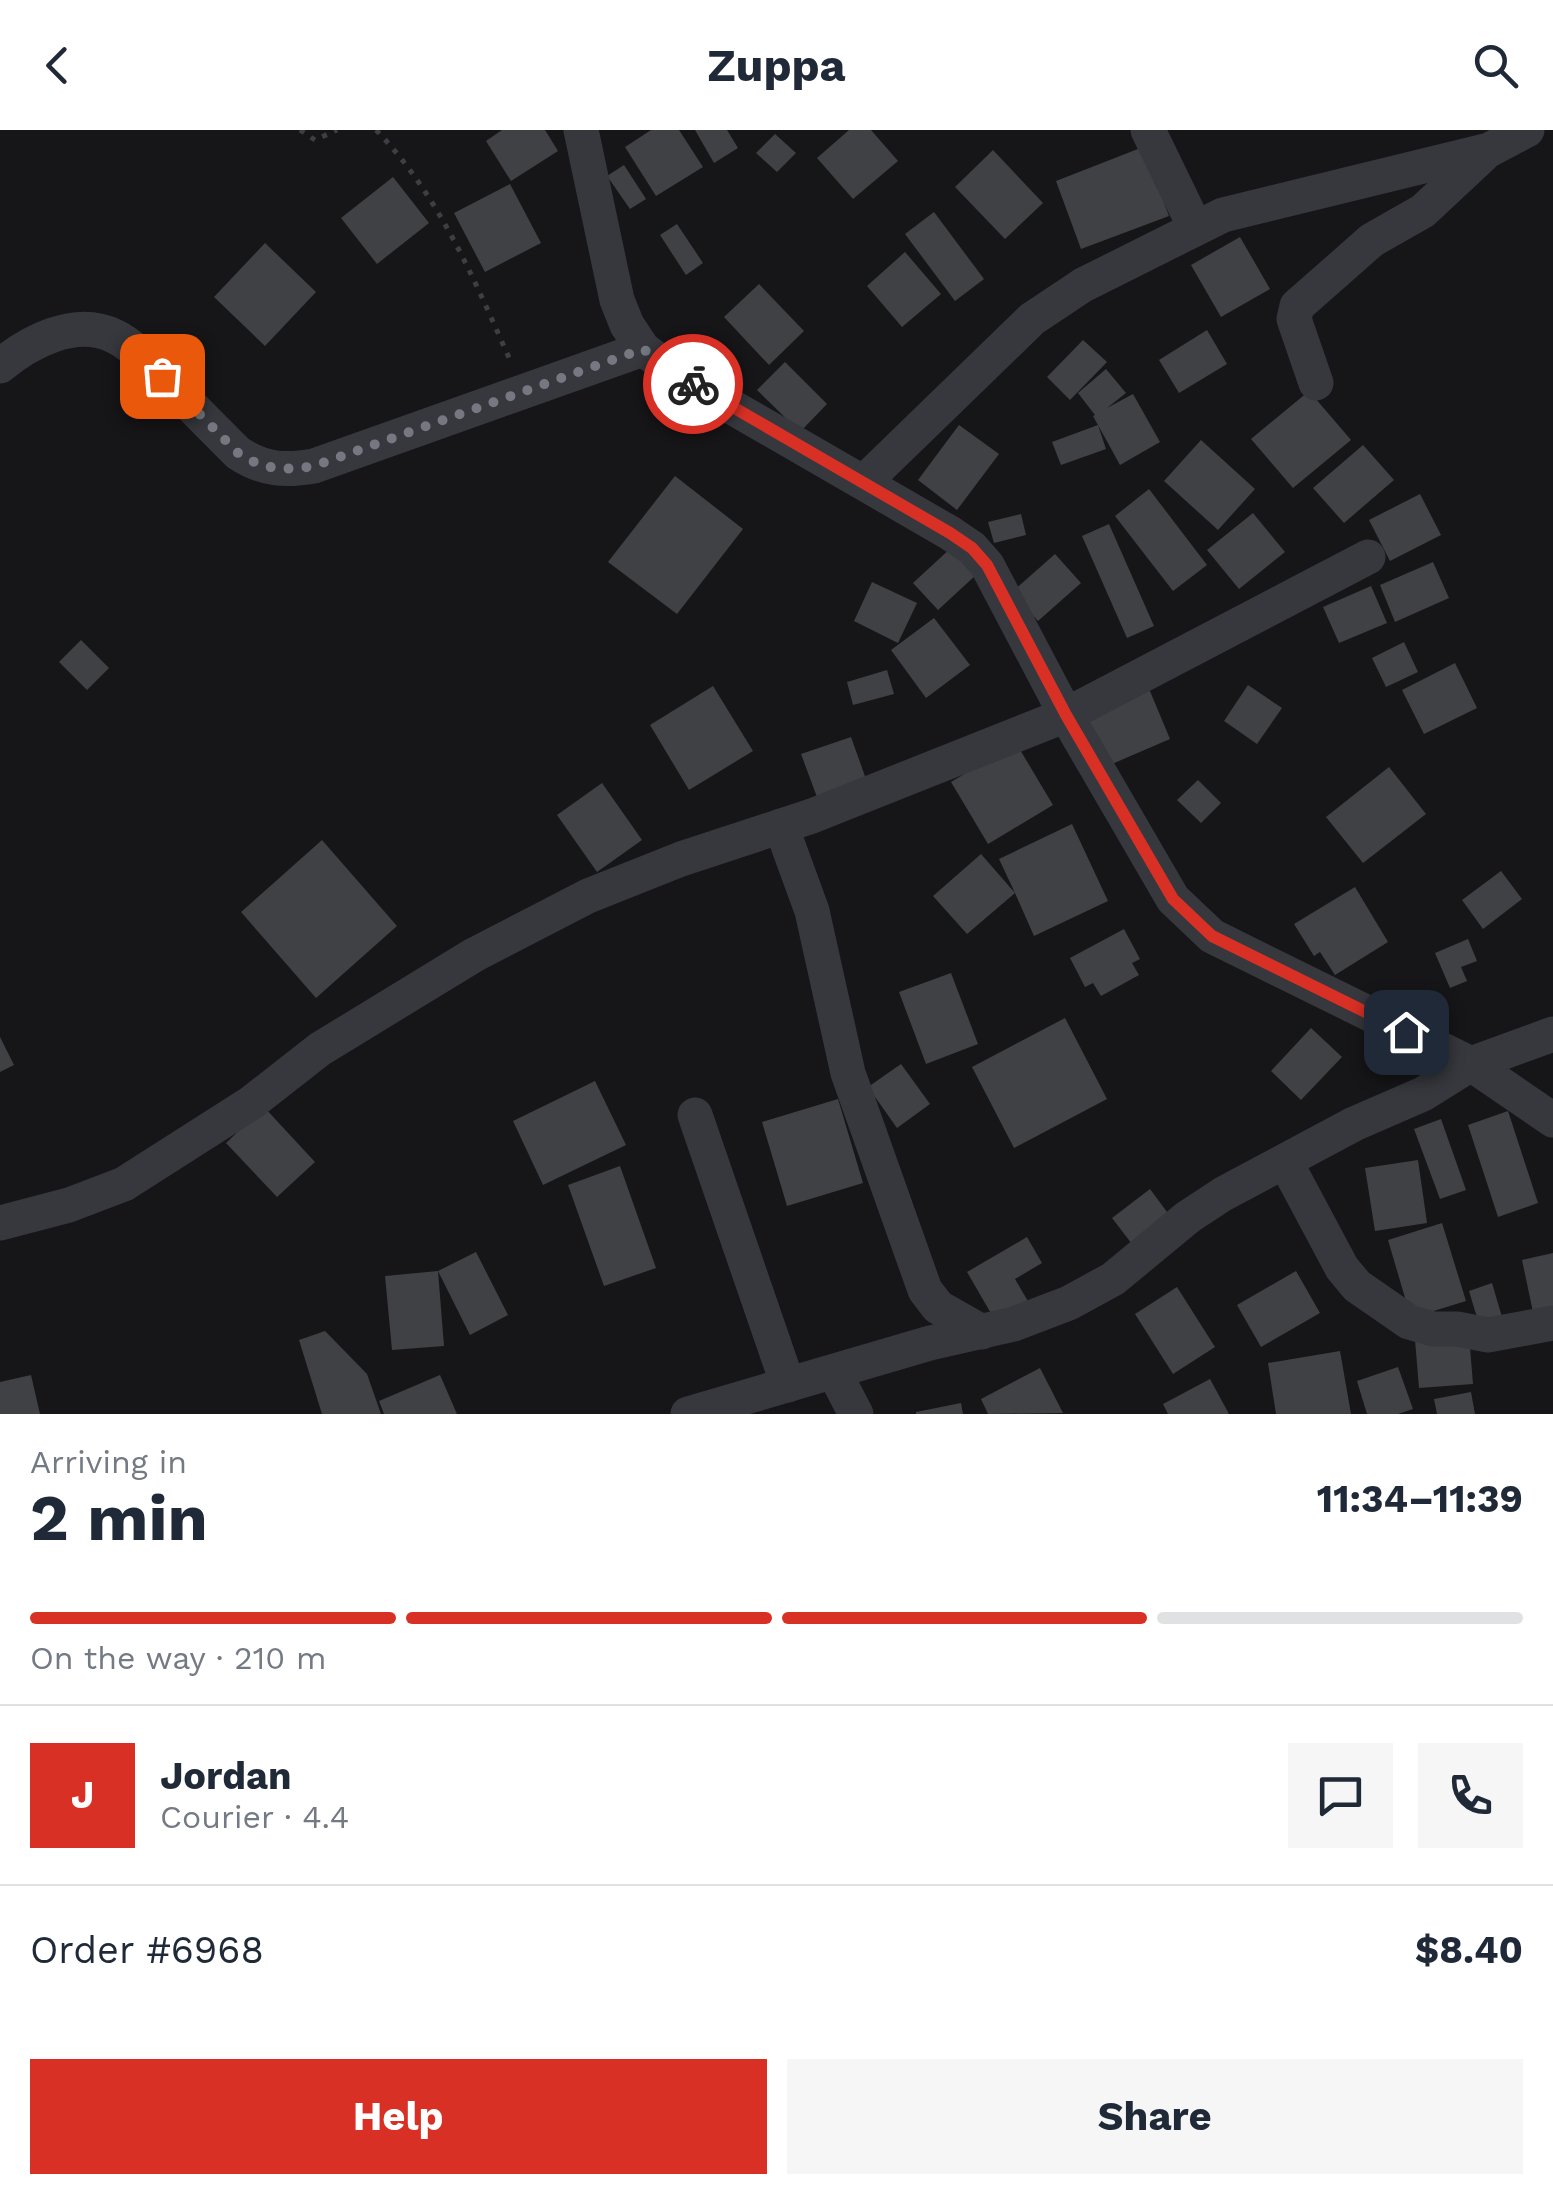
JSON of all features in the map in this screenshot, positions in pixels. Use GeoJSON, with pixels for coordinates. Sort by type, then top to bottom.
{"type":"FeatureCollection","features":[{"type":"Feature","properties":{"kind":"street"},"geometry":{"type":"LineString","coordinates":[[580,130],[617,300],[627,326],[643,349],[682,378],[865,481],[972,548],[987,565],[1066,715],[1173,899],[1212,936],[1470,1064],[1553,1120]]}},
{"type":"Feature","properties":{"kind":"street"},"geometry":{"type":"LineString","coordinates":[[1148,130],[1194,227]]}},
{"type":"Feature","properties":{"kind":"street"},"geometry":{"type":"LineString","coordinates":[[865,481],[1032,320],[1083,285],[1223,215],[1489,150],[1527,130]]}},
{"type":"Feature","properties":{"kind":"street"},"geometry":{"type":"LineString","coordinates":[[1316,383],[1294,319],[1297,306],[1372,240],[1423,211],[1489,150]]}},
{"type":"Feature","properties":{"kind":"street"},"geometry":{"type":"LineString","coordinates":[[0,366],[47,336],[99,331],[114,336],[136,351],[238,453],[253,463],[274,469],[314,466],[643,349]]}},
{"type":"Feature","properties":{"kind":"street"},"geometry":{"type":"LineString","coordinates":[[0,1223],[68,1205],[124,1184],[251,1103],[320,1049],[474,955],[555,913],[628,878],[781,826],[1066,715],[1368,557]]}},
{"type":"Feature","properties":{"kind":"street"},"geometry":{"type":"LineString","coordinates":[[781,826],[812,912],[848,1073],[918,1273],[938,1307],[982,1332]]}},
{"type":"Feature","properties":{"kind":"street"},"geometry":{"type":"LineString","coordinates":[[688,1414],[930,1342],[982,1332],[1069,1303],[1113,1279],[1188,1217],[1223,1194],[1354,1124],[1443,1084],[1470,1064],[1553,1034]]}},
{"type":"Feature","properties":{"kind":"street"},"geometry":{"type":"LineString","coordinates":[[695,1115],[788,1386]]}},
{"type":"Feature","properties":{"kind":"street"},"geometry":{"type":"LineString","coordinates":[[1286,1163],[1342,1268],[1357,1286],[1409,1322],[1433,1329],[1457,1328],[1488,1335],[1553,1323]]}},
{"type":"Feature","properties":{"kind":"street"},"geometry":{"type":"LineString","coordinates":[[834,1372],[856,1414]]}},
{"type":"Feature","properties":{"kind":"path"},"geometry":{"type":"LineString","coordinates":[[300,130],[315,140],[337,130]]}},
{"type":"Feature","properties":{"kind":"path"},"geometry":{"type":"LineString","coordinates":[[376,130],[436,208],[474,278],[524,390]]}},
{"type":"Feature","properties":{"kind":"building"},"geometry":{"type":"Polygon","coordinates":[[[502,130],[545,130],[558,151],[511,181],[486,141],[502,130]]]}},
{"type":"Feature","properties":{"kind":"building"},"geometry":{"type":"Polygon","coordinates":[[[651,130],[679,130],[703,167],[656,196],[625,147],[651,130]]]}},
{"type":"Feature","properties":{"kind":"building"},"geometry":{"type":"Polygon","coordinates":[[[695,130],[727,130],[738,148],[714,163],[695,130]]]}},
{"type":"Feature","properties":{"kind":"building"},"geometry":{"type":"Polygon","coordinates":[[[849,130],[871,130],[898,161],[853,199],[817,158],[849,130]]]}},
{"type":"Feature","properties":{"kind":"building"},"geometry":{"type":"Polygon","coordinates":[[[775,134],[796,153],[777,172],[756,153],[775,134]]]}},
{"type":"Feature","properties":{"kind":"building"},"geometry":{"type":"Polygon","coordinates":[[[1143,147],[1169,216],[1081,249],[1056,181],[1143,147]]]}},
{"type":"Feature","properties":{"kind":"building"},"geometry":{"type":"Polygon","coordinates":[[[993,150],[1043,203],[1005,239],[955,187],[993,150]]]}},
{"type":"Feature","properties":{"kind":"building"},"geometry":{"type":"Polygon","coordinates":[[[624,165],[646,199],[630,209],[607,176],[624,165]]]}},
{"type":"Feature","properties":{"kind":"building"},"geometry":{"type":"Polygon","coordinates":[[[393,177],[429,223],[377,264],[341,218],[393,177]]]}},
{"type":"Feature","properties":{"kind":"building"},"geometry":{"type":"Polygon","coordinates":[[[510,184],[541,243],[485,272],[454,213],[510,184]]]}},
{"type":"Feature","properties":{"kind":"building"},"geometry":{"type":"Polygon","coordinates":[[[934,212],[984,279],[955,301],[905,234],[934,212]]]}},
{"type":"Feature","properties":{"kind":"building"},"geometry":{"type":"Polygon","coordinates":[[[677,224],[703,263],[686,275],[660,235],[677,224]]]}},
{"type":"Feature","properties":{"kind":"building"},"geometry":{"type":"Polygon","coordinates":[[[1240,237],[1270,289],[1221,317],[1191,265],[1240,237]]]}},
{"type":"Feature","properties":{"kind":"building"},"geometry":{"type":"Polygon","coordinates":[[[265,243],[316,292],[265,346],[214,297],[265,243]]]}},
{"type":"Feature","properties":{"kind":"building"},"geometry":{"type":"Polygon","coordinates":[[[905,252],[941,294],[902,327],[867,286],[905,252]]]}},
{"type":"Feature","properties":{"kind":"building"},"geometry":{"type":"Polygon","coordinates":[[[759,284],[804,331],[769,365],[724,317],[759,284]]]}},
{"type":"Feature","properties":{"kind":"building"},"geometry":{"type":"Polygon","coordinates":[[[1207,330],[1227,364],[1179,393],[1159,360],[1207,330]]]}},
{"type":"Feature","properties":{"kind":"building"},"geometry":{"type":"Polygon","coordinates":[[[1083,340],[1107,362],[1070,400],[1047,377],[1083,340]]]}},
{"type":"Feature","properties":{"kind":"building"},"geometry":{"type":"Polygon","coordinates":[[[785,362],[827,404],[800,432],[757,390],[785,362]]]}},
{"type":"Feature","properties":{"kind":"building"},"geometry":{"type":"Polygon","coordinates":[[[1106,369],[1126,393],[1107,408],[1133,394],[1160,442],[1120,465],[1095,415],[1078,393],[1106,369]]]}},
{"type":"Feature","properties":{"kind":"building"},"geometry":{"type":"Polygon","coordinates":[[[1309,391],[1351,440],[1293,488],[1251,439],[1309,391]]]}},
{"type":"Feature","properties":{"kind":"building"},"geometry":{"type":"Polygon","coordinates":[[[959,425],[999,454],[957,510],[918,480],[959,425]]]}},
{"type":"Feature","properties":{"kind":"building"},"geometry":{"type":"Polygon","coordinates":[[[1098,425],[1106,449],[1061,465],[1052,442],[1098,425]]]}},
{"type":"Feature","properties":{"kind":"building"},"geometry":{"type":"Polygon","coordinates":[[[1201,440],[1255,489],[1218,530],[1164,481],[1201,440]]]}},
{"type":"Feature","properties":{"kind":"building"},"geometry":{"type":"Polygon","coordinates":[[[1363,445],[1394,480],[1344,523],[1313,488],[1363,445]]]}},
{"type":"Feature","properties":{"kind":"building"},"geometry":{"type":"Polygon","coordinates":[[[675,476],[743,529],[677,614],[608,562],[675,476]]]}},
{"type":"Feature","properties":{"kind":"building"},"geometry":{"type":"Polygon","coordinates":[[[1149,489],[1207,565],[1173,591],[1115,516],[1149,489]]]}},
{"type":"Feature","properties":{"kind":"building"},"geometry":{"type":"Polygon","coordinates":[[[1420,494],[1441,535],[1390,561],[1369,520],[1420,494]]]}},
{"type":"Feature","properties":{"kind":"building"},"geometry":{"type":"Polygon","coordinates":[[[1253,513],[1285,552],[1239,589],[1207,550],[1253,513]]]}},
{"type":"Feature","properties":{"kind":"building"},"geometry":{"type":"Polygon","coordinates":[[[1021,514],[1026,535],[994,543],[988,522],[1021,514]]]}},
{"type":"Feature","properties":{"kind":"building"},"geometry":{"type":"Polygon","coordinates":[[[1109,524],[1154,626],[1127,638],[1082,536],[1109,524]]]}},
{"type":"Feature","properties":{"kind":"building"},"geometry":{"type":"Polygon","coordinates":[[[952,547],[977,574],[938,610],[913,583],[952,547]]]}},
{"type":"Feature","properties":{"kind":"building"},"geometry":{"type":"Polygon","coordinates":[[[1055,554],[1081,583],[1038,621],[1012,592],[1055,554]]]}},
{"type":"Feature","properties":{"kind":"building"},"geometry":{"type":"Polygon","coordinates":[[[1433,562],[1449,598],[1395,622],[1380,585],[1433,562]]]}},
{"type":"Feature","properties":{"kind":"building"},"geometry":{"type":"Polygon","coordinates":[[[872,582],[917,603],[898,643],[854,621],[872,582]]]}},
{"type":"Feature","properties":{"kind":"building"},"geometry":{"type":"Polygon","coordinates":[[[1371,586],[1387,623],[1339,643],[1323,607],[1371,586]]]}},
{"type":"Feature","properties":{"kind":"building"},"geometry":{"type":"Polygon","coordinates":[[[934,618],[970,665],[926,698],[891,650],[934,618]]]}},
{"type":"Feature","properties":{"kind":"building"},"geometry":{"type":"Polygon","coordinates":[[[81,640],[109,668],[87,690],[59,662],[81,640]]]}},
{"type":"Feature","properties":{"kind":"building"},"geometry":{"type":"Polygon","coordinates":[[[1404,642],[1418,672],[1386,687],[1372,658],[1404,642]]]}},
{"type":"Feature","properties":{"kind":"building"},"geometry":{"type":"Polygon","coordinates":[[[1455,663],[1477,708],[1424,734],[1402,690],[1455,663]]]}},
{"type":"Feature","properties":{"kind":"building"},"geometry":{"type":"Polygon","coordinates":[[[887,670],[894,694],[853,705],[847,682],[887,670]]]}},
{"type":"Feature","properties":{"kind":"building"},"geometry":{"type":"Polygon","coordinates":[[[1147,684],[1170,739],[1105,767],[1082,713],[1147,684]]]}},
{"type":"Feature","properties":{"kind":"building"},"geometry":{"type":"Polygon","coordinates":[[[1248,685],[1282,708],[1257,744],[1224,721],[1248,685]]]}},
{"type":"Feature","properties":{"kind":"building"},"geometry":{"type":"Polygon","coordinates":[[[713,686],[753,751],[689,790],[650,725],[713,686]]]}},
{"type":"Feature","properties":{"kind":"building"},"geometry":{"type":"Polygon","coordinates":[[[851,737],[866,779],[817,797],[801,754],[851,737]]]}},
{"type":"Feature","properties":{"kind":"building"},"geometry":{"type":"Polygon","coordinates":[[[1016,743],[1053,805],[988,844],[951,782],[1016,743]]]}},
{"type":"Feature","properties":{"kind":"building"},"geometry":{"type":"Polygon","coordinates":[[[1389,767],[1426,814],[1363,863],[1326,817],[1389,767]]]}},
{"type":"Feature","properties":{"kind":"building"},"geometry":{"type":"Polygon","coordinates":[[[1198,780],[1221,803],[1201,823],[1177,800],[1198,780]]]}},
{"type":"Feature","properties":{"kind":"building"},"geometry":{"type":"Polygon","coordinates":[[[602,783],[642,840],[597,872],[557,815],[602,783]]]}},
{"type":"Feature","properties":{"kind":"building"},"geometry":{"type":"Polygon","coordinates":[[[1072,824],[1108,901],[1034,936],[999,859],[1072,824]]]}},
{"type":"Feature","properties":{"kind":"building"},"geometry":{"type":"Polygon","coordinates":[[[322,840],[397,926],[316,998],[241,912],[322,840]]]}},
{"type":"Feature","properties":{"kind":"building"},"geometry":{"type":"Polygon","coordinates":[[[981,854],[1015,893],[967,934],[933,896],[981,854]]]}},
{"type":"Feature","properties":{"kind":"building"},"geometry":{"type":"Polygon","coordinates":[[[1501,871],[1522,899],[1483,929],[1462,900],[1501,871]]]}},
{"type":"Feature","properties":{"kind":"building"},"geometry":{"type":"Polygon","coordinates":[[[1355,887],[1388,942],[1335,975],[1320,952],[1314,956],[1294,924],[1355,887]]]}},
{"type":"Feature","properties":{"kind":"building"},"geometry":{"type":"Polygon","coordinates":[[[1124,929],[1140,959],[1132,963],[1139,975],[1101,996],[1093,983],[1085,987],[1070,958],[1124,929]]]}},
{"type":"Feature","properties":{"kind":"building"},"geometry":{"type":"Polygon","coordinates":[[[1468,939],[1477,961],[1461,967],[1467,981],[1450,988],[1435,953],[1468,939]]]}},
{"type":"Feature","properties":{"kind":"building"},"geometry":{"type":"Polygon","coordinates":[[[951,973],[978,1044],[926,1064],[899,992],[951,973]]]}},
{"type":"Feature","properties":{"kind":"building"},"geometry":{"type":"Polygon","coordinates":[[[1065,1018],[1107,1099],[1014,1148],[972,1067],[1065,1018]]]}},
{"type":"Feature","properties":{"kind":"building"},"geometry":{"type":"Polygon","coordinates":[[[1311,1028],[1342,1057],[1301,1100],[1271,1071],[1311,1028]]]}},
{"type":"Feature","properties":{"kind":"building"},"geometry":{"type":"Polygon","coordinates":[[[0,1037],[14,1065],[0,1072],[0,1037]]]}},
{"type":"Feature","properties":{"kind":"building"},"geometry":{"type":"Polygon","coordinates":[[[901,1064],[930,1104],[897,1128],[868,1087],[901,1064]]]}},
{"type":"Feature","properties":{"kind":"building"},"geometry":{"type":"Polygon","coordinates":[[[595,1081],[626,1145],[543,1185],[513,1121],[595,1081]]]}},
{"type":"Feature","properties":{"kind":"building"},"geometry":{"type":"Polygon","coordinates":[[[838,1099],[863,1183],[787,1206],[762,1122],[838,1099]]]}},
{"type":"Feature","properties":{"kind":"building"},"geometry":{"type":"Polygon","coordinates":[[[264,1107],[315,1162],[277,1197],[226,1143],[264,1107]]]}},
{"type":"Feature","properties":{"kind":"building"},"geometry":{"type":"Polygon","coordinates":[[[1508,1111],[1538,1203],[1498,1217],[1468,1125],[1508,1111]]]}},
{"type":"Feature","properties":{"kind":"building"},"geometry":{"type":"Polygon","coordinates":[[[1441,1119],[1466,1190],[1440,1199],[1414,1129],[1441,1119]]]}},
{"type":"Feature","properties":{"kind":"building"},"geometry":{"type":"Polygon","coordinates":[[[1418,1160],[1427,1223],[1375,1231],[1365,1168],[1418,1160]]]}},
{"type":"Feature","properties":{"kind":"building"},"geometry":{"type":"Polygon","coordinates":[[[620,1166],[656,1268],[604,1286],[568,1185],[620,1166]]]}},
{"type":"Feature","properties":{"kind":"building"},"geometry":{"type":"Polygon","coordinates":[[[1150,1189],[1173,1220],[1135,1248],[1112,1218],[1150,1189]]]}},
{"type":"Feature","properties":{"kind":"building"},"geometry":{"type":"Polygon","coordinates":[[[1442,1223],[1466,1301],[1411,1318],[1388,1240],[1442,1223]]]}},
{"type":"Feature","properties":{"kind":"building"},"geometry":{"type":"Polygon","coordinates":[[[1027,1237],[1042,1263],[1015,1279],[1029,1303],[996,1322],[967,1272],[1027,1237]]]}},
{"type":"Feature","properties":{"kind":"building"},"geometry":{"type":"Polygon","coordinates":[[[476,1252],[508,1315],[470,1335],[438,1271],[476,1252]]]}},
{"type":"Feature","properties":{"kind":"building"},"geometry":{"type":"Polygon","coordinates":[[[1553,1253],[1553,1308],[1533,1312],[1522,1260],[1553,1253]]]}},
{"type":"Feature","properties":{"kind":"building"},"geometry":{"type":"Polygon","coordinates":[[[438,1271],[444,1346],[392,1350],[385,1276],[438,1271]]]}},
{"type":"Feature","properties":{"kind":"building"},"geometry":{"type":"Polygon","coordinates":[[[1296,1271],[1320,1313],[1261,1347],[1237,1305],[1296,1271]]]}},
{"type":"Feature","properties":{"kind":"building"},"geometry":{"type":"Polygon","coordinates":[[[1492,1283],[1502,1317],[1479,1324],[1469,1291],[1492,1283]]]}},
{"type":"Feature","properties":{"kind":"building"},"geometry":{"type":"Polygon","coordinates":[[[1177,1287],[1215,1347],[1173,1374],[1135,1314],[1177,1287]]]}},
{"type":"Feature","properties":{"kind":"building"},"geometry":{"type":"Polygon","coordinates":[[[325,1331],[367,1374],[381,1414],[322,1414],[299,1340],[325,1331]]]}},
{"type":"Feature","properties":{"kind":"building"},"geometry":{"type":"Polygon","coordinates":[[[1469,1335],[1473,1384],[1419,1388],[1415,1340],[1469,1335]]]}},
{"type":"Feature","properties":{"kind":"building"},"geometry":{"type":"Polygon","coordinates":[[[1340,1351],[1351,1414],[1276,1414],[1268,1363],[1340,1351]]]}},
{"type":"Feature","properties":{"kind":"building"},"geometry":{"type":"Polygon","coordinates":[[[1398,1367],[1413,1409],[1398,1414],[1367,1414],[1357,1381],[1398,1367]]]}},
{"type":"Feature","properties":{"kind":"building"},"geometry":{"type":"Polygon","coordinates":[[[1040,1368],[1063,1413],[988,1414],[981,1399],[1040,1368]]]}},
{"type":"Feature","properties":{"kind":"building"},"geometry":{"type":"Polygon","coordinates":[[[31,1375],[40,1414],[0,1414],[0,1382],[31,1375]]]}},
{"type":"Feature","properties":{"kind":"building"},"geometry":{"type":"Polygon","coordinates":[[[440,1375],[457,1414],[384,1414],[379,1401],[440,1375]]]}},
{"type":"Feature","properties":{"kind":"building"},"geometry":{"type":"Polygon","coordinates":[[[1210,1379],[1229,1414],[1168,1414],[1163,1404],[1210,1379]]]}},
{"type":"Feature","properties":{"kind":"building"},"geometry":{"type":"Polygon","coordinates":[[[1471,1392],[1475,1414],[1437,1414],[1434,1399],[1471,1392]]]}},
{"type":"Feature","properties":{"kind":"building"},"geometry":{"type":"Polygon","coordinates":[[[961,1403],[963,1414],[916,1414],[916,1412],[961,1403]]]}},
{"type":"Feature","properties":{"kind":"way so far"},"geometry":{"type":"LineString","coordinates":[[162,376],[238,453],[253,463],[290,470],[314,466],[643,349],[693,384]]}},
{"type":"Feature","properties":{"kind":"route"},"geometry":{"type":"LineString","coordinates":[[693,384],[865,481],[972,548],[987,565],[1066,715],[1173,899],[1212,936],[1406,1032]]}}]}
